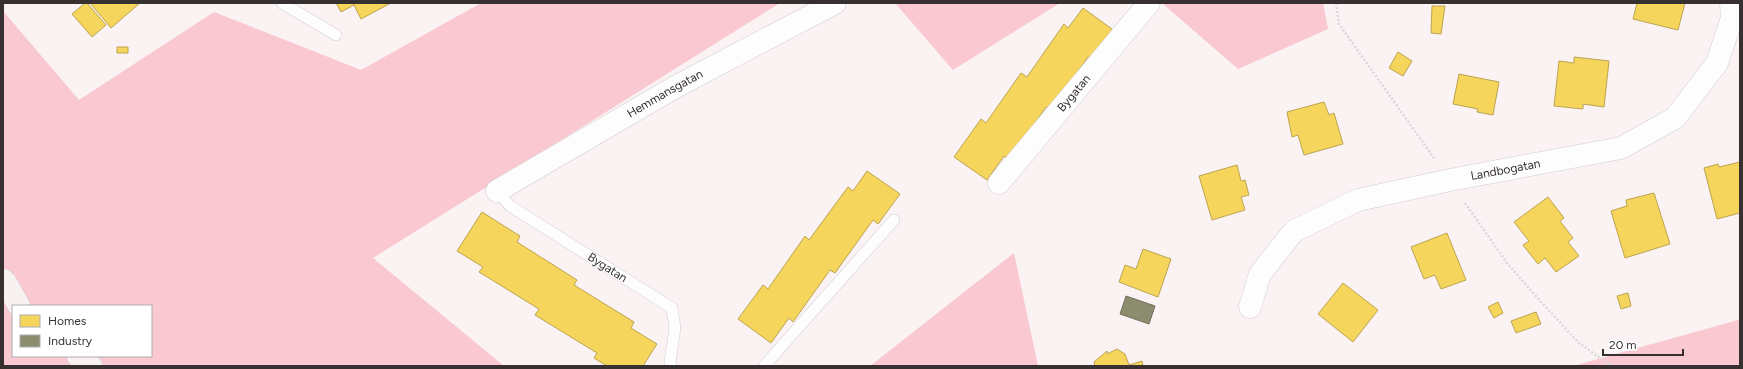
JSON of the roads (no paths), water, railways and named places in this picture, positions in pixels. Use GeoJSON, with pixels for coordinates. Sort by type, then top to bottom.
{"type":"FeatureCollection","features":[{"type":"Feature","properties":{"kind":"main road"},"geometry":{"type":"LineString","coordinates":[[3,280],[18,305]]}},
{"type":"Feature","properties":{"kind":"main road"},"geometry":{"type":"LineString","coordinates":[[79,357],[91,366]]}},
{"type":"Feature","properties":{"kind":"street","name":"Hemmansgatan"},"geometry":{"type":"LineString","coordinates":[[497,190],[677,86],[835,3]]}},
{"type":"Feature","properties":{"kind":"street","name":"Bygatan"},"geometry":{"type":"LineString","coordinates":[[999,183],[1149,3]]}},
{"type":"Feature","properties":{"kind":"street","name":"Landbogatan"},"geometry":{"type":"LineString","coordinates":[[1250,307],[1260,274],[1294,231],[1358,200],[1450,180],[1621,148],[1675,118],[1717,63],[1732,18],[1731,3]]}},
{"type":"Feature","properties":{"kind":"lane"},"geometry":{"type":"LineString","coordinates":[[282,3],[336,35]]}},
{"type":"Feature","properties":{"kind":"lane","name":"Bygatan"},"geometry":{"type":"LineString","coordinates":[[497,190],[510,206],[672,308],[675,328],[670,362],[671,366]]}},
{"type":"Feature","properties":{"kind":"lane"},"geometry":{"type":"LineString","coordinates":[[764,366],[894,220]]}}]}
